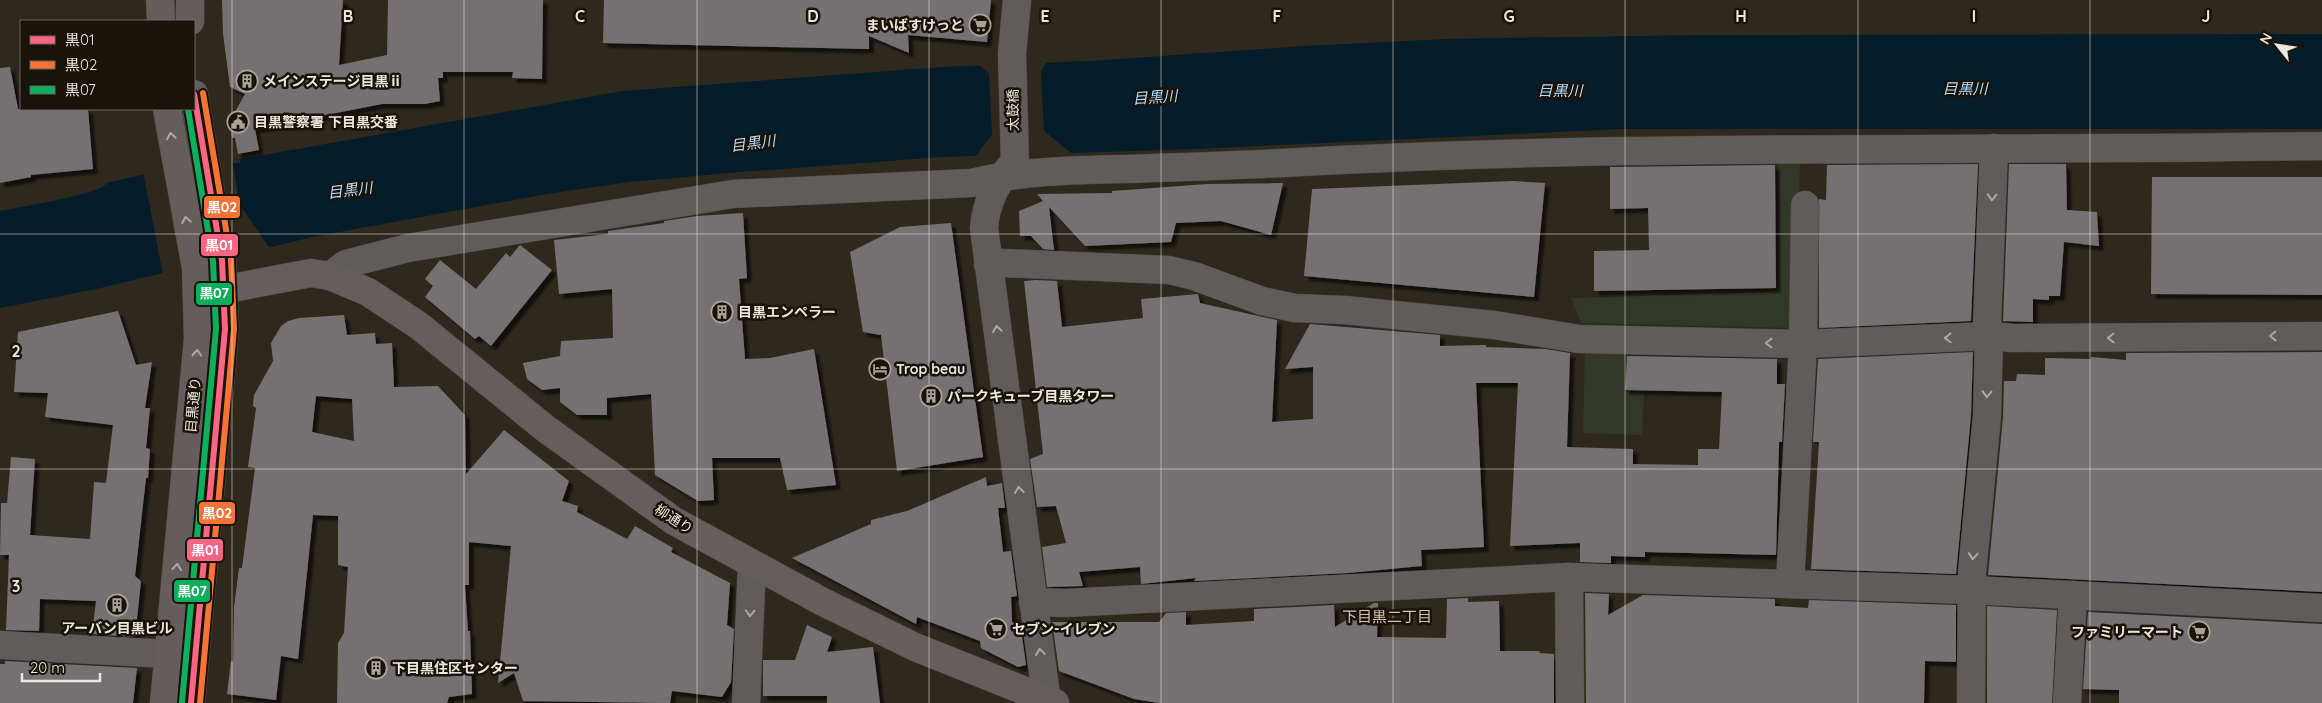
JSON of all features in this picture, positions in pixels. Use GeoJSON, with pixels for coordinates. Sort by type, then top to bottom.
{"type":"FeatureCollection","features":[{"type":"Feature","properties":{"kind":"main road"},"geometry":{"type":"LineString","coordinates":[[160,0],[161,20]]}},
{"type":"Feature","properties":{"kind":"main road"},"geometry":{"type":"LineString","coordinates":[[190,0],[190,20]]}},
{"type":"Feature","properties":{"kind":"main road","name":"目黒通り"},"geometry":{"type":"LineString","coordinates":[[191,703],[223,372],[225,290],[222,260],[195,100]]}},
{"type":"Feature","properties":{"kind":"main road","name":"目黒通り"},"geometry":{"type":"LineString","coordinates":[[164,703],[196,369],[197,281],[167,110]]}},
{"type":"Feature","properties":{"kind":"street","name":"太鼓橋"},"geometry":{"type":"LineString","coordinates":[[1008,169],[1016,0]]}},
{"type":"Feature","properties":{"kind":"street"},"geometry":{"type":"LineString","coordinates":[[197,281],[225,290],[311,274],[330,276],[346,264],[408,248],[733,194],[971,183],[1008,169],[1056,171],[1224,166],[1416,155],[1994,148],[2132,150],[2322,146]]}},
{"type":"Feature","properties":{"kind":"street"},"geometry":{"type":"LineString","coordinates":[[1970,703],[1974,552],[1987,416],[1989,336],[1987,324],[1994,148]]}},
{"type":"Feature","properties":{"kind":"street"},"geometry":{"type":"LineString","coordinates":[[1008,169],[985,212],[988,264],[1012,430],[1033,602],[1050,702]]}},
{"type":"Feature","properties":{"kind":"street"},"geometry":{"type":"LineString","coordinates":[[1790,584],[1803,344],[1805,205]]}},
{"type":"Feature","properties":{"kind":"street"},"geometry":{"type":"LineString","coordinates":[[988,264],[1169,270],[1194,276],[1262,301],[1294,308],[1345,310],[1494,325],[1579,339],[1803,344],[1989,336],[2013,338],[2322,336]]}},
{"type":"Feature","properties":{"kind":"street","name":"柳通り"},"geometry":{"type":"LineString","coordinates":[[330,276],[368,292],[418,325],[546,429],[674,521],[752,564],[915,647],[1050,702]]}},
{"type":"Feature","properties":{"kind":"street"},"geometry":{"type":"LineString","coordinates":[[746,703],[752,564]]}},
{"type":"Feature","properties":{"kind":"street"},"geometry":{"type":"LineString","coordinates":[[1033,602],[1066,603],[1569,577],[1972,590],[2322,608]]}},
{"type":"Feature","properties":{"kind":"street"},"geometry":{"type":"LineString","coordinates":[[1569,577],[1570,703]]}},
{"type":"Feature","properties":{"kind":"street"},"geometry":{"type":"LineString","coordinates":[[2068,703],[2073,595]]}},
{"type":"Feature","properties":{"kind":"street"},"geometry":{"type":"LineString","coordinates":[[0,645],[169,654]]}},
{"type":"Feature","properties":{"kind":"green space"},"geometry":{"type":"Polygon","coordinates":[[[1778,161],[1800,162],[1796,328],[1581,323],[1571,298],[1774,292],[1779,283],[1778,161]]]}},
{"type":"Feature","properties":{"kind":"green space"},"geometry":{"type":"Polygon","coordinates":[[[1585,347],[1625,348],[1624,392],[1644,393],[1642,435],[1583,433],[1585,347]]]}},
{"type":"Feature","properties":{"kind":"water","name":"目黒川"},"geometry":{"type":"Polygon","coordinates":[[[2322,34],[2322,129],[1619,129],[1195,149],[941,157],[741,172],[628,182],[547,194],[312,237],[96,289],[0,308],[0,211],[75,196],[90,192],[107,183],[192,163],[240,163],[241,159],[623,91],[943,67],[1091,61],[1304,46],[1446,39],[1704,35],[2322,34]]]}},
{"type":"Feature","properties":{"kind":"pier"},"geometry":{"type":"Polygon","coordinates":[[[1047,61],[1041,72],[1044,131],[1074,155],[974,158],[992,135],[989,74],[978,63],[1047,61]]]}},
{"type":"Feature","properties":{"kind":"pier"},"geometry":{"type":"Polygon","coordinates":[[[232,160],[240,205],[271,250],[163,275],[143,172],[191,161],[232,160]]]}},
{"type":"Feature","properties":{"kind":"building"},"geometry":{"type":"Polygon","coordinates":[[[222,0],[343,0],[339,65],[387,55],[388,0],[543,0],[542,79],[512,78],[513,72],[443,72],[443,78],[438,78],[440,101],[425,104],[382,104],[255,129],[259,150],[238,154],[235,138],[232,138],[230,121],[245,94],[230,87],[223,34],[222,0]]]}},
{"type":"Feature","properties":{"kind":"building"},"geometry":{"type":"Polygon","coordinates":[[[604,0],[991,0],[987,42],[908,35],[909,53],[869,36],[869,49],[603,43],[604,0]]]}},
{"type":"Feature","properties":{"kind":"building"},"geometry":{"type":"Polygon","coordinates":[[[10,67],[18,109],[20,110],[88,110],[93,169],[31,175],[31,177],[0,183],[0,68],[10,67]]]}},
{"type":"Feature","properties":{"kind":"building"},"geometry":{"type":"Polygon","coordinates":[[[1978,164],[1971,321],[1819,328],[1819,199],[1826,200],[1827,165],[1978,164]]]}},
{"type":"Feature","properties":{"kind":"building"},"geometry":{"type":"Polygon","coordinates":[[[2009,164],[2066,164],[2067,210],[2097,212],[2099,246],[2064,242],[2060,296],[2049,296],[2049,300],[2033,299],[2033,322],[2003,321],[2009,164]]]}},
{"type":"Feature","properties":{"kind":"building"},"geometry":{"type":"Polygon","coordinates":[[[1775,165],[1776,288],[1594,291],[1594,251],[1649,250],[1648,208],[1610,209],[1610,167],[1775,165]]]}},
{"type":"Feature","properties":{"kind":"building"},"geometry":{"type":"Polygon","coordinates":[[[2152,177],[2322,177],[2322,295],[2151,294],[2152,177]]]}},
{"type":"Feature","properties":{"kind":"building"},"geometry":{"type":"Polygon","coordinates":[[[1513,181],[1545,183],[1534,297],[1304,276],[1312,189],[1513,181]]]}},
{"type":"Feature","properties":{"kind":"building"},"geometry":{"type":"Polygon","coordinates":[[[1283,183],[1271,235],[1221,221],[1176,223],[1171,242],[1085,246],[1049,207],[1054,250],[1043,249],[1031,236],[1020,236],[1019,211],[1043,201],[1037,194],[1112,193],[1112,191],[1207,184],[1283,183]]]}},
{"type":"Feature","properties":{"kind":"building"},"geometry":{"type":"Polygon","coordinates":[[[743,213],[747,278],[739,279],[745,359],[770,358],[814,349],[836,485],[787,490],[780,458],[712,458],[714,500],[698,501],[655,475],[651,394],[607,398],[607,415],[577,415],[560,402],[560,388],[542,390],[527,379],[523,363],[560,356],[561,341],[613,338],[612,289],[559,294],[554,240],[608,234],[608,231],[697,216],[743,213]]]}},
{"type":"Feature","properties":{"kind":"building","name":"パークキューブ目黒タワー"},"geometry":{"type":"Polygon","coordinates":[[[951,223],[983,457],[897,471],[881,335],[863,332],[850,252],[900,227],[951,223]]]}},
{"type":"Feature","properties":{"kind":"building"},"geometry":{"type":"Polygon","coordinates":[[[520,245],[552,270],[491,346],[479,336],[475,339],[425,297],[433,286],[425,279],[440,260],[476,289],[506,253],[510,257],[520,245]]]}},
{"type":"Feature","properties":{"kind":"building"},"geometry":{"type":"Polygon","coordinates":[[[1024,281],[1057,281],[1062,327],[1143,318],[1141,299],[1198,294],[1200,303],[1277,320],[1272,422],[1313,419],[1313,367],[1285,369],[1310,324],[1440,335],[1440,346],[1486,345],[1486,347],[1545,349],[1570,353],[1567,447],[1633,449],[1633,464],[1698,465],[1698,449],[1719,449],[1722,392],[1625,390],[1627,356],[1777,359],[1777,384],[1785,384],[1782,442],[1779,442],[1776,555],[1645,552],[1645,557],[1611,556],[1611,563],[1580,562],[1580,543],[1510,546],[1518,383],[1476,383],[1484,547],[1421,550],[1422,566],[1348,573],[1194,581],[1196,578],[1141,584],[1140,567],[1079,572],[1083,586],[1047,587],[1042,547],[1066,543],[1056,506],[1037,507],[1030,459],[1043,454],[1024,281]]]}},
{"type":"Feature","properties":{"kind":"building"},"geometry":{"type":"Polygon","coordinates":[[[118,311],[136,365],[152,362],[145,408],[150,408],[146,448],[150,449],[135,576],[141,581],[135,637],[92,634],[96,601],[40,599],[39,631],[6,630],[9,555],[0,555],[1,503],[7,503],[11,457],[35,459],[30,535],[90,539],[94,482],[106,483],[113,425],[45,417],[48,393],[14,392],[18,332],[118,311]]]}},
{"type":"Feature","properties":{"kind":"building"},"geometry":{"type":"Polygon","coordinates":[[[344,315],[347,335],[375,333],[376,344],[392,343],[394,387],[438,386],[465,415],[466,474],[504,430],[569,481],[562,501],[578,506],[577,512],[627,539],[635,526],[673,548],[671,552],[730,583],[727,625],[734,629],[731,682],[722,697],[672,691],[670,703],[523,701],[514,673],[498,683],[511,546],[469,542],[469,585],[465,585],[468,631],[470,631],[472,694],[449,697],[447,703],[337,703],[338,643],[344,633],[348,567],[338,565],[338,516],[313,515],[298,659],[281,656],[276,700],[227,694],[231,661],[233,662],[234,607],[239,568],[242,568],[255,468],[248,467],[256,408],[253,406],[254,395],[273,361],[271,343],[281,326],[288,321],[299,318],[344,315]],[[316,396],[312,432],[354,441],[352,399],[316,396]]]}},
{"type":"Feature","properties":{"kind":"building"},"geometry":{"type":"Polygon","coordinates":[[[1973,352],[1971,415],[1956,574],[1811,569],[1819,442],[1813,442],[1818,359],[1973,352]]]}},
{"type":"Feature","properties":{"kind":"building"},"geometry":{"type":"Polygon","coordinates":[[[2322,352],[2322,592],[1988,575],[2003,417],[2004,381],[2016,381],[2017,374],[2045,375],[2045,358],[2091,359],[2091,357],[2126,360],[2126,353],[2322,352]]]}},
{"type":"Feature","properties":{"kind":"building"},"geometry":{"type":"Polygon","coordinates":[[[986,477],[987,486],[1002,483],[1005,508],[998,508],[1003,552],[1011,551],[1017,596],[1011,597],[1012,622],[1020,622],[1026,665],[1018,667],[981,648],[980,641],[917,617],[916,624],[792,558],[871,524],[871,520],[907,511],[986,477]]]}},
{"type":"Feature","properties":{"kind":"building"},"geometry":{"type":"Polygon","coordinates":[[[1585,593],[1609,594],[1608,615],[1643,595],[1775,599],[1775,606],[1808,608],[1809,600],[1956,605],[1956,662],[1925,661],[1924,703],[1586,703],[1585,593]]]}},
{"type":"Feature","properties":{"kind":"building"},"geometry":{"type":"Polygon","coordinates":[[[1468,598],[1468,602],[1499,601],[1500,651],[1539,651],[1540,653],[1554,654],[1554,703],[1159,703],[1134,699],[1059,671],[1052,622],[1159,622],[1166,613],[1186,612],[1186,625],[1254,621],[1254,609],[1334,605],[1335,627],[1374,603],[1378,603],[1377,637],[1446,638],[1447,599],[1468,598]]]}},
{"type":"Feature","properties":{"kind":"building"},"geometry":{"type":"Polygon","coordinates":[[[1987,606],[2057,610],[2052,703],[1987,703],[1987,606]]]}},
{"type":"Feature","properties":{"kind":"building"},"geometry":{"type":"Polygon","coordinates":[[[2088,612],[2322,624],[2322,703],[2119,703],[2119,690],[2083,689],[2088,612]]]}},
{"type":"Feature","properties":{"kind":"building"},"geometry":{"type":"Polygon","coordinates":[[[807,625],[832,637],[827,652],[873,647],[880,703],[827,703],[827,696],[763,696],[763,660],[795,660],[807,625]]]}},
{"type":"Feature","properties":{"kind":"building"},"geometry":{"type":"Polygon","coordinates":[[[5,661],[137,668],[133,703],[0,703],[0,664],[5,664],[5,661]]]}},
{"type":"Feature","properties":{"kind":"transit line","name":"黒02"},"geometry":{"type":"LineString","coordinates":[[200,703],[234,329],[231,259],[203,93]]}},
{"type":"Feature","properties":{"kind":"transit line","name":"黒01"},"geometry":{"type":"LineString","coordinates":[[191,703],[225,329],[222,260],[195,100]]}},
{"type":"Feature","properties":{"kind":"transit line","name":"黒07"},"geometry":{"type":"LineString","coordinates":[[182,702],[216,329],[213,261],[188,110]]}},
{"type":"Feature","properties":{"kind":"place","name":"まいばすけっと"},"geometry":{"type":"Point","coordinates":[980,25]}},
{"type":"Feature","properties":{"kind":"place","name":"メインステージ目黒ⅱ"},"geometry":{"type":"Point","coordinates":[247,81]}},
{"type":"Feature","properties":{"kind":"place","name":"目黒警察署 下目黒交番"},"geometry":{"type":"Point","coordinates":[238,122]}},
{"type":"Feature","properties":{"kind":"place","name":"目黒エンペラー"},"geometry":{"type":"Point","coordinates":[722,312]}},
{"type":"Feature","properties":{"kind":"place","name":"Trop beau"},"geometry":{"type":"Point","coordinates":[880,369]}},
{"type":"Feature","properties":{"kind":"place","name":"パークキューブ目黒タワー"},"geometry":{"type":"Point","coordinates":[931,396]}},
{"type":"Feature","properties":{"kind":"place","name":"アーバン目黒ビル"},"geometry":{"type":"Point","coordinates":[117,605]}},
{"type":"Feature","properties":{"kind":"place","name":"セブン-イレブン"},"geometry":{"type":"Point","coordinates":[996,629]}},
{"type":"Feature","properties":{"kind":"place","name":"ファミリーマート"},"geometry":{"type":"Point","coordinates":[2199,632]}},
{"type":"Feature","properties":{"kind":"place","name":"下目黒住区センター"},"geometry":{"type":"Point","coordinates":[376,668]}},
{"type":"Feature","properties":{"kind":"district","name":"下目黒二丁目"},"geometry":{"type":"Point","coordinates":[1387,616]}}]}
